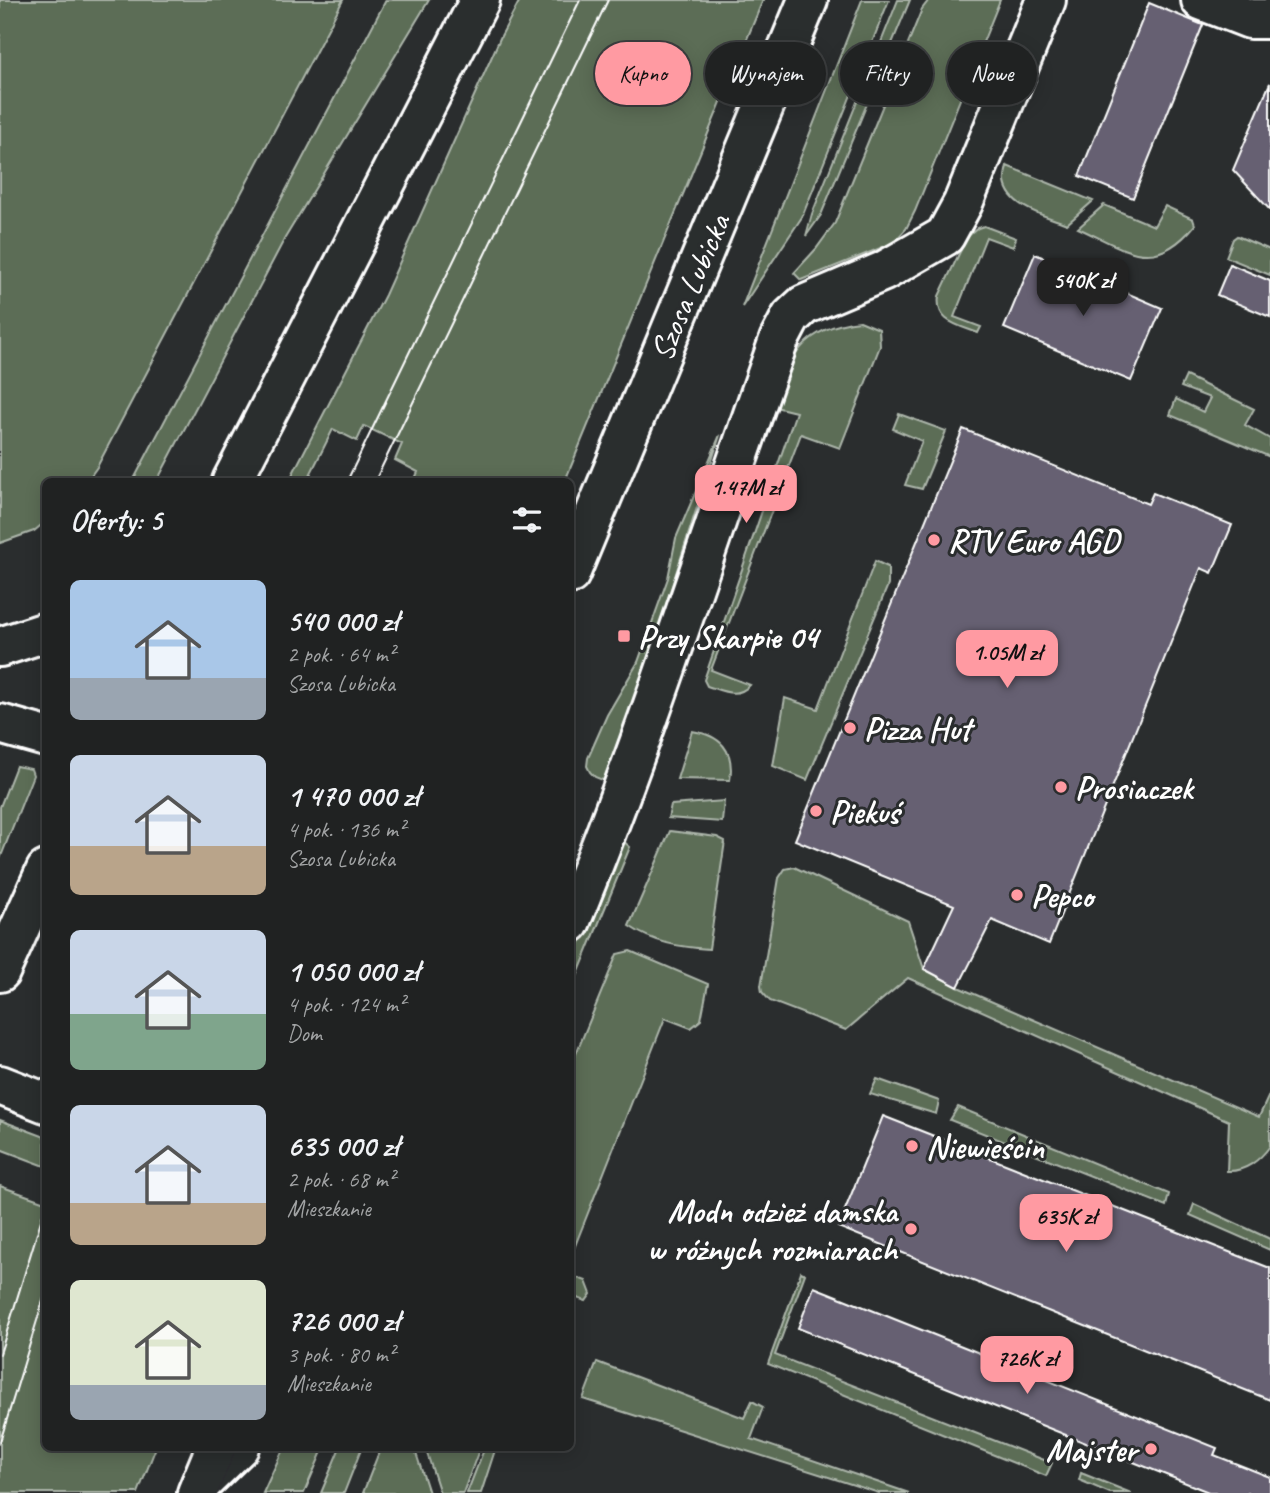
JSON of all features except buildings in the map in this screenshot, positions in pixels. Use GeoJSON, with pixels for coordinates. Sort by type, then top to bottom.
{"type":"FeatureCollection","features":[{"type":"Feature","properties":{"kind":"main road"},"geometry":{"type":"LineString","coordinates":[[234,478],[480,0]]}},
{"type":"Feature","properties":{"kind":"main road","name":"Szosa Lubicka"},"geometry":{"type":"LineString","coordinates":[[574,564],[808,0]]}},
{"type":"Feature","properties":{"kind":"main road"},"geometry":{"type":"LineString","coordinates":[[574,908],[584,869],[779,340],[791,317],[804,306],[884,271],[945,236],[963,202],[1046,0]]}},
{"type":"Feature","properties":{"kind":"main road"},"geometry":{"type":"LineString","coordinates":[[1201,0],[1250,19],[1270,19]]}},
{"type":"Feature","properties":{"kind":"main road"},"geometry":{"type":"LineString","coordinates":[[0,647],[42,634]]}},
{"type":"Feature","properties":{"kind":"main road"},"geometry":{"type":"LineString","coordinates":[[0,724],[42,736]]}},
{"type":"Feature","properties":{"kind":"main road"},"geometry":{"type":"LineString","coordinates":[[0,972],[42,879]]}},
{"type":"Feature","properties":{"kind":"main road"},"geometry":{"type":"LineString","coordinates":[[0,1086],[42,1102]]}},
{"type":"Feature","properties":{"kind":"main road"},"geometry":{"type":"LineString","coordinates":[[199,1489],[214,1451]]}},
{"type":"Feature","properties":{"kind":"main road"},"geometry":{"type":"LineString","coordinates":[[199,1489],[235,1451]]}},
{"type":"Feature","properties":{"kind":"green space"},"geometry":{"type":"Polygon","coordinates":[[[0,0],[343,0],[97,467],[89,478],[42,478],[42,524],[34,531],[0,543],[0,0]]]}},
{"type":"Feature","properties":{"kind":"green space"},"geometry":{"type":"Polygon","coordinates":[[[386,0],[429,0],[285,238],[159,478],[135,478],[386,0]]]}},
{"type":"Feature","properties":{"kind":"green space"},"geometry":{"type":"Polygon","coordinates":[[[520,0],[763,0],[746,42],[705,42],[705,105],[720,105],[566,478],[415,478],[418,472],[395,460],[402,444],[364,426],[357,441],[333,429],[308,478],[291,478],[385,295],[501,36],[520,0]]]}},
{"type":"Feature","properties":{"kind":"green space"},"geometry":{"type":"Polygon","coordinates":[[[862,0],[889,0],[872,42],[846,42],[862,0]]]}},
{"type":"Feature","properties":{"kind":"green space"},"geometry":{"type":"Polygon","coordinates":[[[898,0],[910,0],[893,42],[881,42],[898,0]]]}},
{"type":"Feature","properties":{"kind":"green space"},"geometry":{"type":"Polygon","coordinates":[[[929,0],[1000,0],[983,42],[947,42],[947,105],[958,105],[906,229],[893,243],[801,280],[794,273],[835,223],[883,105],[933,105],[933,42],[909,42],[922,9],[929,0]]]}},
{"type":"Feature","properties":{"kind":"green space"},"geometry":{"type":"Polygon","coordinates":[[[840,56],[840,105],[847,105],[802,217],[742,307],[821,105],[826,105],[826,92],[840,56]]]}},
{"type":"Feature","properties":{"kind":"green space"},"geometry":{"type":"Polygon","coordinates":[[[856,105],[867,105],[821,215],[806,236],[812,214],[856,105]]]}},
{"type":"Feature","properties":{"kind":"green space"},"geometry":{"type":"Polygon","coordinates":[[[1007,166],[1093,201],[1067,224],[1030,210],[1008,191],[1005,180],[1007,166]]]}},
{"type":"Feature","properties":{"kind":"green space"},"geometry":{"type":"Polygon","coordinates":[[[1104,205],[1154,226],[1165,206],[1193,219],[1195,225],[1166,250],[1153,254],[1126,250],[1078,228],[1104,205]]]}},
{"type":"Feature","properties":{"kind":"green space"},"geometry":{"type":"Polygon","coordinates":[[[984,226],[1016,238],[1013,247],[986,237],[954,317],[981,327],[978,333],[956,325],[944,317],[939,296],[967,237],[984,226]]]}},
{"type":"Feature","properties":{"kind":"green space"},"geometry":{"type":"Polygon","coordinates":[[[1237,236],[1270,250],[1270,275],[1226,257],[1233,239],[1237,236]]]}},
{"type":"Feature","properties":{"kind":"green space"},"geometry":{"type":"Polygon","coordinates":[[[860,321],[879,329],[880,346],[840,448],[801,434],[711,670],[750,685],[735,693],[707,686],[704,680],[796,412],[771,406],[778,389],[792,360],[811,338],[840,324],[860,321]]]}},
{"type":"Feature","properties":{"kind":"green space"},"geometry":{"type":"Polygon","coordinates":[[[1186,376],[1254,409],[1245,425],[1270,439],[1270,457],[1170,415],[1176,399],[1203,412],[1210,398],[1181,387],[1186,376]]]}},
{"type":"Feature","properties":{"kind":"green space"},"geometry":{"type":"Polygon","coordinates":[[[899,414],[946,431],[922,489],[905,485],[922,441],[893,429],[899,414]]]}},
{"type":"Feature","properties":{"kind":"green space"},"geometry":{"type":"Polygon","coordinates":[[[720,435],[650,655],[605,781],[590,772],[587,766],[588,758],[607,715],[638,662],[668,578],[676,538],[720,435]]]}},
{"type":"Feature","properties":{"kind":"green space"},"geometry":{"type":"Polygon","coordinates":[[[875,561],[888,567],[888,585],[807,780],[773,766],[785,698],[818,709],[875,561]]]}},
{"type":"Feature","properties":{"kind":"green space"},"geometry":{"type":"Polygon","coordinates":[[[692,731],[718,740],[728,752],[730,780],[677,779],[692,731]]]}},
{"type":"Feature","properties":{"kind":"green space"},"geometry":{"type":"Polygon","coordinates":[[[16,766],[31,769],[33,775],[0,859],[0,807],[16,766]]]}},
{"type":"Feature","properties":{"kind":"green space"},"geometry":{"type":"Polygon","coordinates":[[[724,801],[722,822],[668,818],[671,805],[724,801]]]}},
{"type":"Feature","properties":{"kind":"green space"},"geometry":{"type":"Polygon","coordinates":[[[670,831],[717,837],[725,841],[709,949],[667,943],[629,926],[670,831]]]}},
{"type":"Feature","properties":{"kind":"green space"},"geometry":{"type":"Polygon","coordinates":[[[622,840],[630,847],[574,984],[574,957],[622,840]]]}},
{"type":"Feature","properties":{"kind":"green space"},"geometry":{"type":"Polygon","coordinates":[[[794,867],[908,921],[924,969],[958,987],[1259,1117],[1270,1093],[1270,1146],[1252,1164],[1227,1171],[1229,1121],[908,978],[846,1030],[770,1001],[762,992],[761,986],[779,878],[785,869],[794,867]]]}},
{"type":"Feature","properties":{"kind":"green space"},"geometry":{"type":"Polygon","coordinates":[[[630,951],[708,984],[701,1020],[691,1028],[665,1018],[574,1248],[574,1059],[617,954],[630,951]]]}},
{"type":"Feature","properties":{"kind":"green space"},"geometry":{"type":"Polygon","coordinates":[[[877,1079],[939,1101],[936,1114],[870,1094],[877,1079]]]}},
{"type":"Feature","properties":{"kind":"green space"},"geometry":{"type":"Polygon","coordinates":[[[958,1107],[1169,1194],[1166,1206],[950,1120],[958,1107]]]}},
{"type":"Feature","properties":{"kind":"green space"},"geometry":{"type":"Polygon","coordinates":[[[0,1120],[42,1136],[42,1165],[0,1149],[0,1120]]]}},
{"type":"Feature","properties":{"kind":"green space"},"geometry":{"type":"Polygon","coordinates":[[[0,1186],[42,1201],[42,1451],[154,1451],[138,1493],[0,1493],[0,1186]]]}},
{"type":"Feature","properties":{"kind":"green space"},"geometry":{"type":"Polygon","coordinates":[[[1194,1204],[1270,1239],[1270,1250],[1190,1215],[1194,1204]]]}},
{"type":"Feature","properties":{"kind":"green space"},"geometry":{"type":"Polygon","coordinates":[[[801,1272],[805,1274],[775,1355],[1052,1463],[1046,1476],[768,1364],[801,1272]]]}},
{"type":"Feature","properties":{"kind":"green space"},"geometry":{"type":"Polygon","coordinates":[[[574,1276],[586,1281],[591,1294],[586,1301],[574,1297],[574,1276]]]}},
{"type":"Feature","properties":{"kind":"green space"},"geometry":{"type":"Polygon","coordinates":[[[597,1362],[744,1418],[752,1401],[763,1407],[751,1439],[909,1493],[879,1493],[583,1399],[597,1362]]]}},
{"type":"Feature","properties":{"kind":"green space"},"geometry":{"type":"Polygon","coordinates":[[[282,1451],[322,1451],[304,1493],[263,1493],[282,1451]]]}},
{"type":"Feature","properties":{"kind":"green space"},"geometry":{"type":"Polygon","coordinates":[[[338,1451],[360,1451],[344,1493],[321,1493],[338,1451]]]}},
{"type":"Feature","properties":{"kind":"green space"},"geometry":{"type":"Polygon","coordinates":[[[379,1451],[415,1451],[429,1493],[363,1493],[379,1451]]]}},
{"type":"Feature","properties":{"kind":"green space"},"geometry":{"type":"Polygon","coordinates":[[[426,1451],[479,1451],[463,1493],[440,1493],[426,1451]]]}},
{"type":"Feature","properties":{"kind":"green space"},"geometry":{"type":"Polygon","coordinates":[[[483,1451],[495,1451],[481,1493],[467,1493],[483,1451]]]}},
{"type":"Feature","properties":{"kind":"green space"},"geometry":{"type":"Polygon","coordinates":[[[1081,1473],[1131,1493],[1110,1493],[1079,1480],[1081,1473]]]}},
{"type":"Feature","properties":{"kind":"tram line"},"geometry":{"type":"LineString","coordinates":[[348,478],[580,0]]}},
{"type":"Feature","properties":{"kind":"tram line"},"geometry":{"type":"LineString","coordinates":[[376,478],[608,0]]}},
{"type":"Feature","properties":{"kind":"tram line"},"geometry":{"type":"LineString","coordinates":[[0,1354],[42,1217]]}},
{"type":"Feature","properties":{"kind":"tram line"},"geometry":{"type":"LineString","coordinates":[[0,1442],[42,1304]]}},
{"type":"Feature","properties":{"kind":"place","name":"RTV Euro AGD"},"geometry":{"type":"Point","coordinates":[934,540]}},
{"type":"Feature","properties":{"kind":"place","name":"Przy Skarpie 04"},"geometry":{"type":"Point","coordinates":[624,636]}},
{"type":"Feature","properties":{"kind":"place","name":"Pizza Hut"},"geometry":{"type":"Point","coordinates":[850,728]}},
{"type":"Feature","properties":{"kind":"place","name":"Prosiaczek"},"geometry":{"type":"Point","coordinates":[1061,787]}},
{"type":"Feature","properties":{"kind":"place","name":"Piekuś"},"geometry":{"type":"Point","coordinates":[816,811]}},
{"type":"Feature","properties":{"kind":"place","name":"Pepco"},"geometry":{"type":"Point","coordinates":[1017,895]}},
{"type":"Feature","properties":{"kind":"place","name":"Niewieścin"},"geometry":{"type":"Point","coordinates":[912,1146]}},
{"type":"Feature","properties":{"kind":"place","name":"Modn odzież damska w różnych rozmiarach"},"geometry":{"type":"Point","coordinates":[911,1229]}},
{"type":"Feature","properties":{"kind":"place","name":"Majster"},"geometry":{"type":"Point","coordinates":[1151,1449]}}]}
